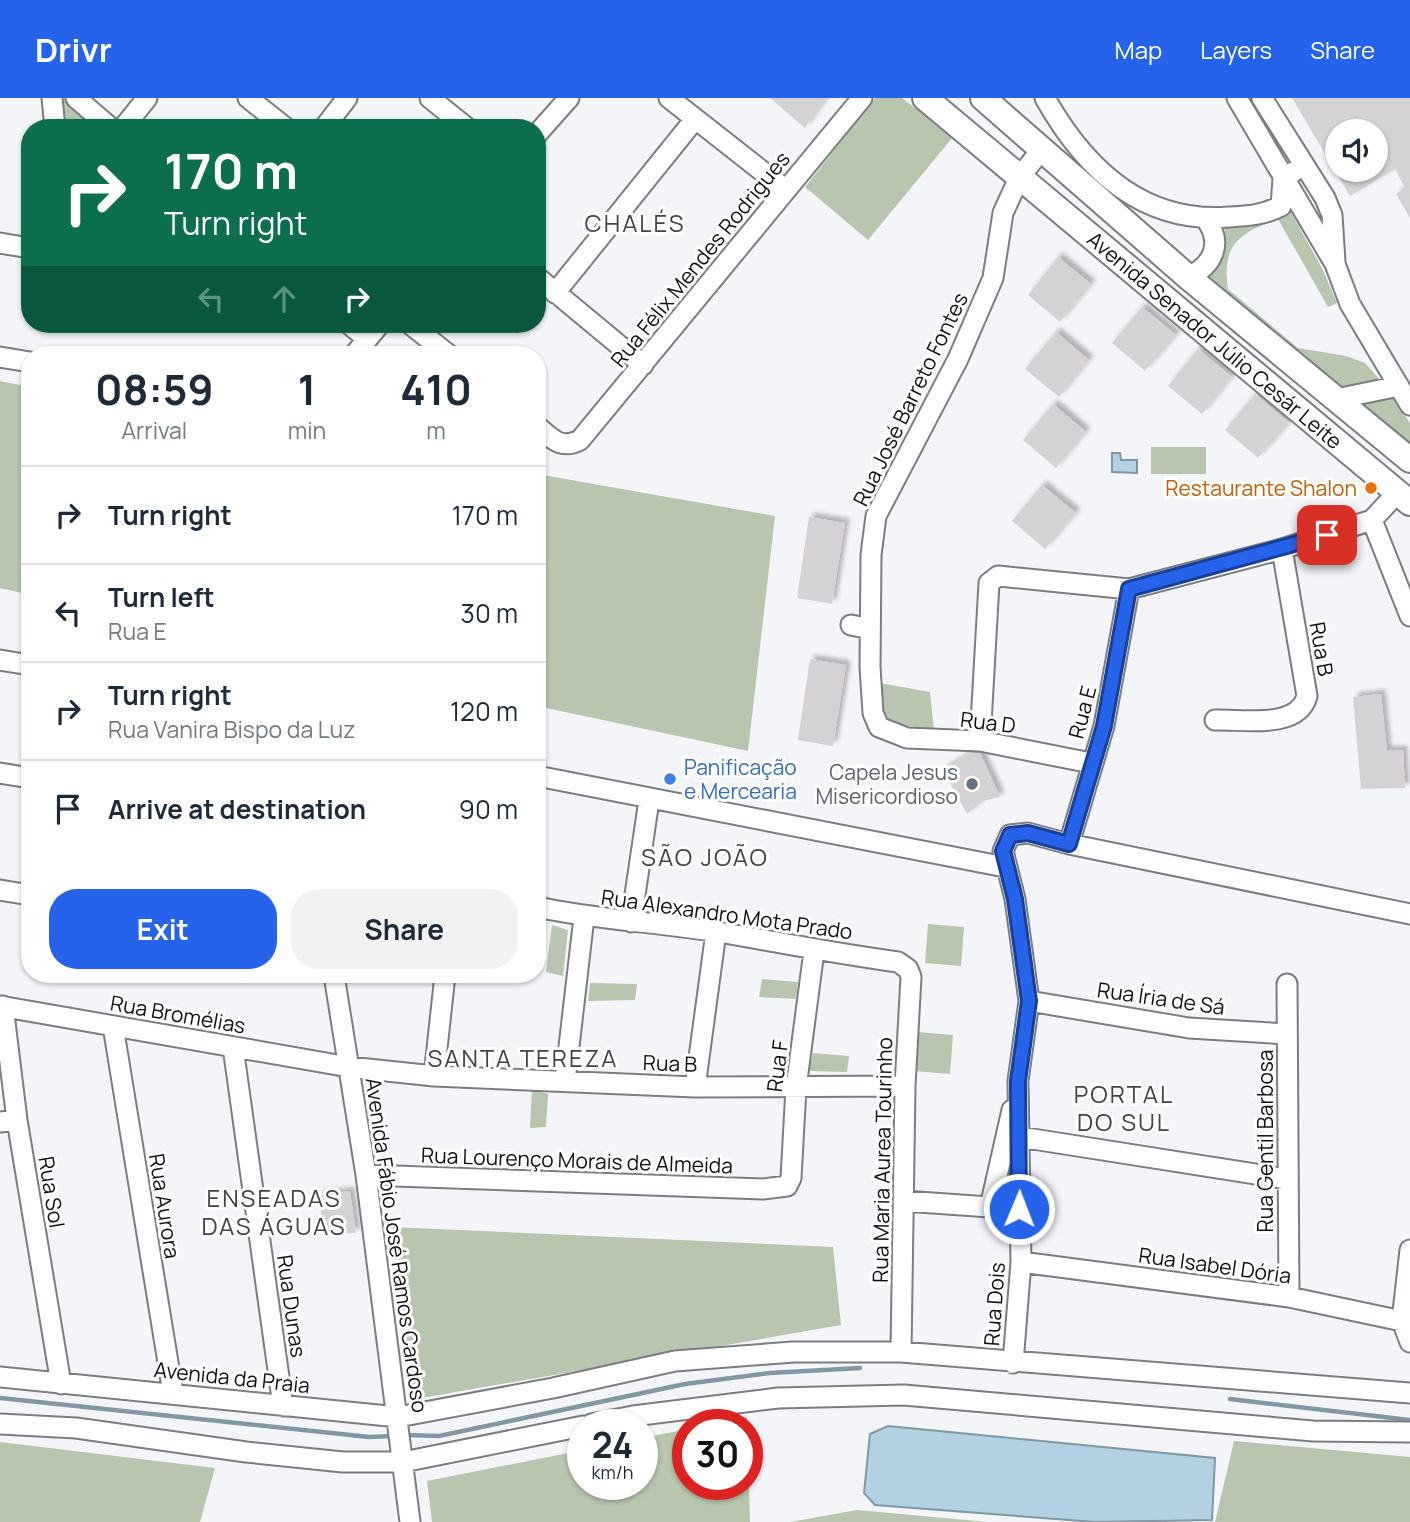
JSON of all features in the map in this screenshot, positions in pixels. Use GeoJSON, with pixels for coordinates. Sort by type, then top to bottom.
{"type":"FeatureCollection","features":[{"type":"Feature","properties":{"kind":"main road","name":"Avenida Senador Júlio Cesár Leite"},"geometry":{"type":"LineString","coordinates":[[925,98],[1404,497]]}},
{"type":"Feature","properties":{"kind":"main road","name":"Avenida Senador Júlio Cesár Leite"},"geometry":{"type":"LineString","coordinates":[[983,98],[1188,277],[1410,460]]}},
{"type":"Feature","properties":{"kind":"street"},"geometry":{"type":"LineString","coordinates":[[52,98],[54,119]]}},
{"type":"Feature","properties":{"kind":"street"},"geometry":{"type":"LineString","coordinates":[[76,98],[100,119]]}},
{"type":"Feature","properties":{"kind":"street"},"geometry":{"type":"LineString","coordinates":[[130,119],[147,98]]}},
{"type":"Feature","properties":{"kind":"street"},"geometry":{"type":"LineString","coordinates":[[248,98],[275,119]]}},
{"type":"Feature","properties":{"kind":"street"},"geometry":{"type":"LineString","coordinates":[[331,119],[347,98]]}},
{"type":"Feature","properties":{"kind":"street"},"geometry":{"type":"LineString","coordinates":[[430,98],[456,119]]}},
{"type":"Feature","properties":{"kind":"street"},"geometry":{"type":"LineString","coordinates":[[546,124],[569,98]]}},
{"type":"Feature","properties":{"kind":"street"},"geometry":{"type":"LineString","coordinates":[[669,98],[786,190]]}},
{"type":"Feature","properties":{"kind":"street","name":"Rua Félix Mendes Rodrigues"},"geometry":{"type":"LineString","coordinates":[[546,433],[558,443],[569,445],[580,440],[862,98]]}},
{"type":"Feature","properties":{"kind":"street"},"geometry":{"type":"LineString","coordinates":[[1045,98],[1073,143],[1088,159],[1139,200],[1175,215],[1206,219],[1270,211],[1281,206],[1283,178]]}},
{"type":"Feature","properties":{"kind":"street"},"geometry":{"type":"LineString","coordinates":[[1237,98],[1335,264],[1350,304],[1410,405]]}},
{"type":"Feature","properties":{"kind":"street"},"geometry":{"type":"LineString","coordinates":[[1262,98],[1332,215],[1335,264]]}},
{"type":"Feature","properties":{"kind":"street"},"geometry":{"type":"LineString","coordinates":[[555,293],[695,119]]}},
{"type":"Feature","properties":{"kind":"street","name":"Rua José Barreto Fontes"},"geometry":{"type":"LineString","coordinates":[[879,727],[873,713],[861,627],[876,516],[958,359],[993,278],[1003,213],[1019,178],[1042,149]]}},
{"type":"Feature","properties":{"kind":"street"},"geometry":{"type":"LineString","coordinates":[[1283,178],[1302,166]]}},
{"type":"Feature","properties":{"kind":"street"},"geometry":{"type":"LineString","coordinates":[[1188,277],[1212,259],[1216,248],[1213,229],[1206,219]]}},
{"type":"Feature","properties":{"kind":"street"},"geometry":{"type":"LineString","coordinates":[[0,243],[21,246]]}},
{"type":"Feature","properties":{"kind":"street"},"geometry":{"type":"LineString","coordinates":[[546,285],[643,365]]}},
{"type":"Feature","properties":{"kind":"street"},"geometry":{"type":"LineString","coordinates":[[360,333],[367,339]]}},
{"type":"Feature","properties":{"kind":"street"},"geometry":{"type":"LineString","coordinates":[[361,346],[372,333]]}},
{"type":"Feature","properties":{"kind":"street"},"geometry":{"type":"LineString","coordinates":[[421,333],[438,346]]}},
{"type":"Feature","properties":{"kind":"street"},"geometry":{"type":"LineString","coordinates":[[0,357],[21,360]]}},
{"type":"Feature","properties":{"kind":"street"},"geometry":{"type":"LineString","coordinates":[[1336,399],[1399,386]]}},
{"type":"Feature","properties":{"kind":"street"},"geometry":{"type":"LineString","coordinates":[[980,741],[989,583],[992,578],[998,576],[1129,589],[1282,549],[1372,520],[1404,497]]}},
{"type":"Feature","properties":{"kind":"street"},"geometry":{"type":"LineString","coordinates":[[1372,520],[1410,615]]}},
{"type":"Feature","properties":{"kind":"street","name":"Rua B"},"geometry":{"type":"LineString","coordinates":[[1215,720],[1280,719],[1293,715],[1304,705],[1307,696],[1282,549]]}},
{"type":"Feature","properties":{"kind":"street","name":"Rua E"},"geometry":{"type":"LineString","coordinates":[[1069,844],[1116,671],[1129,589]]}},
{"type":"Feature","properties":{"kind":"street"},"geometry":{"type":"LineString","coordinates":[[0,660],[21,663]]}},
{"type":"Feature","properties":{"kind":"street","name":"Rua D"},"geometry":{"type":"LineString","coordinates":[[879,727],[907,738],[980,741],[1091,763]]}},
{"type":"Feature","properties":{"kind":"street"},"geometry":{"type":"LineString","coordinates":[[0,773],[21,776]]}},
{"type":"Feature","properties":{"kind":"street"},"geometry":{"type":"LineString","coordinates":[[546,778],[1005,867]]}},
{"type":"Feature","properties":{"kind":"street"},"geometry":{"type":"LineString","coordinates":[[631,922],[649,800]]}},
{"type":"Feature","properties":{"kind":"street","name":"Rua Dois"},"geometry":{"type":"LineString","coordinates":[[990,1207],[1018,1081],[1029,1001],[1015,899],[1003,851],[1010,835],[1028,833],[1069,844]]}},
{"type":"Feature","properties":{"kind":"street"},"geometry":{"type":"LineString","coordinates":[[1069,844],[1410,914]]}},
{"type":"Feature","properties":{"kind":"street"},"geometry":{"type":"LineString","coordinates":[[0,890],[21,894]]}},
{"type":"Feature","properties":{"kind":"street","name":"Rua Alexandro Mota Prado"},"geometry":{"type":"LineString","coordinates":[[546,909],[584,917],[716,932],[814,951],[898,962],[908,969]]}},
{"type":"Feature","properties":{"kind":"street"},"geometry":{"type":"LineString","coordinates":[[565,1081],[584,917]]}},
{"type":"Feature","properties":{"kind":"street"},"geometry":{"type":"LineString","coordinates":[[695,1087],[716,932]]}},
{"type":"Feature","properties":{"kind":"street","name":"Rua F"},"geometry":{"type":"LineString","coordinates":[[787,1186],[791,1178],[796,1088],[814,951]]}},
{"type":"Feature","properties":{"kind":"street","name":"Rua Maria Aurea Tourinho"},"geometry":{"type":"LineString","coordinates":[[901,1352],[905,1086],[911,977],[908,969]]}},
{"type":"Feature","properties":{"kind":"street","name":"Avenida Fábio José Ramos Cardoso"},"geometry":{"type":"LineString","coordinates":[[335,983],[366,1175],[411,1522]]}},
{"type":"Feature","properties":{"kind":"street"},"geometry":{"type":"LineString","coordinates":[[434,1076],[444,983]]}},
{"type":"Feature","properties":{"kind":"street","name":"Rua Gentil Barbosa"},"geometry":{"type":"LineString","coordinates":[[1287,984],[1289,1297]]}},
{"type":"Feature","properties":{"kind":"street","name":"Rua Íria de Sá"},"geometry":{"type":"LineString","coordinates":[[1029,1001],[1189,1028],[1287,1034]]}},
{"type":"Feature","properties":{"kind":"street","name":"Rua Bromélias"},"geometry":{"type":"LineString","coordinates":[[2,1006],[349,1067]]}},
{"type":"Feature","properties":{"kind":"street","name":"Rua Sol"},"geometry":{"type":"LineString","coordinates":[[2,1006],[5,1123],[61,1384]]}},
{"type":"Feature","properties":{"kind":"street","name":"Rua Aurora"},"geometry":{"type":"LineString","coordinates":[[113,1026],[173,1393]]}},
{"type":"Feature","properties":{"kind":"street","name":"Rua Dunas"},"geometry":{"type":"LineString","coordinates":[[233,1047],[283,1406]]}},
{"type":"Feature","properties":{"kind":"street","name":"Rua B"},"geometry":{"type":"LineString","coordinates":[[349,1067],[434,1076],[695,1087],[905,1086]]}},
{"type":"Feature","properties":{"kind":"street","name":"Rua Dois"},"geometry":{"type":"LineString","coordinates":[[1013,1363],[1021,1262],[1018,1081]]}},
{"type":"Feature","properties":{"kind":"street"},"geometry":{"type":"LineString","coordinates":[[1020,1137],[1287,1179]]}},
{"type":"Feature","properties":{"kind":"street","name":"Rua Lourenço Morais de Almeida"},"geometry":{"type":"LineString","coordinates":[[366,1175],[763,1189],[787,1186]]}},
{"type":"Feature","properties":{"kind":"street"},"geometry":{"type":"LineString","coordinates":[[904,1201],[1019,1209]]}},
{"type":"Feature","properties":{"kind":"street"},"geometry":{"type":"LineString","coordinates":[[1410,1251],[1402,1321],[1410,1342]]}},
{"type":"Feature","properties":{"kind":"street","name":"Rua Isabel Dória"},"geometry":{"type":"LineString","coordinates":[[1021,1262],[1289,1297],[1402,1321]]}},
{"type":"Feature","properties":{"kind":"street","name":"Avenida da Praia"},"geometry":{"type":"LineString","coordinates":[[0,1377],[173,1393],[398,1419],[675,1361],[793,1352],[901,1352],[1410,1393]]}},
{"type":"Feature","properties":{"kind":"street"},"geometry":{"type":"LineString","coordinates":[[658,1413],[778,1398],[904,1395],[1313,1431],[1410,1432]]}},
{"type":"Feature","properties":{"kind":"street"},"geometry":{"type":"LineString","coordinates":[[0,1424],[76,1428],[246,1452],[329,1460],[402,1455],[567,1429]]}},
{"type":"Feature","properties":{"kind":"green space"},"geometry":{"type":"Polygon","coordinates":[[[53,98],[63,98],[88,119],[54,119],[53,98]]]}},
{"type":"Feature","properties":{"kind":"green space"},"geometry":{"type":"Polygon","coordinates":[[[875,98],[902,98],[953,137],[868,240],[805,187],[875,98]]]}},
{"type":"Feature","properties":{"kind":"green space"},"geometry":{"type":"Polygon","coordinates":[[[1288,207],[1323,270],[1337,303],[1328,307],[1278,219],[1254,229],[1236,242],[1228,261],[1228,289],[1298,348],[1346,356],[1365,363],[1380,380],[1344,388],[1331,384],[1206,276],[1222,253],[1225,224],[1288,207]]]}},
{"type":"Feature","properties":{"kind":"green space"},"geometry":{"type":"Polygon","coordinates":[[[0,381],[21,385],[21,593],[0,588],[0,381]]]}},
{"type":"Feature","properties":{"kind":"green space"},"geometry":{"type":"Polygon","coordinates":[[[1391,394],[1410,423],[1410,447],[1356,401],[1391,394]]]}},
{"type":"Feature","properties":{"kind":"green space"},"geometry":{"type":"Polygon","coordinates":[[[1151,447],[1206,447],[1206,474],[1151,474],[1151,447]]]}},
{"type":"Feature","properties":{"kind":"green space"},"geometry":{"type":"Polygon","coordinates":[[[546,476],[775,516],[748,751],[546,708],[546,476]]]}},
{"type":"Feature","properties":{"kind":"green space"},"geometry":{"type":"Polygon","coordinates":[[[880,683],[930,692],[934,731],[884,721],[878,714],[880,683]]]}},
{"type":"Feature","properties":{"kind":"green space"},"geometry":{"type":"Polygon","coordinates":[[[928,924],[964,927],[961,966],[925,963],[928,924]]]}},
{"type":"Feature","properties":{"kind":"green space"},"geometry":{"type":"Polygon","coordinates":[[[552,925],[568,930],[563,976],[546,972],[552,925]]]}},
{"type":"Feature","properties":{"kind":"green space"},"geometry":{"type":"Polygon","coordinates":[[[762,979],[798,982],[796,999],[759,997],[762,979]]]}},
{"type":"Feature","properties":{"kind":"green space"},"geometry":{"type":"Polygon","coordinates":[[[590,983],[637,984],[635,1000],[588,1001],[590,983]]]}},
{"type":"Feature","properties":{"kind":"green space"},"geometry":{"type":"Polygon","coordinates":[[[917,1032],[953,1035],[950,1074],[914,1071],[917,1032]]]}},
{"type":"Feature","properties":{"kind":"green space"},"geometry":{"type":"Polygon","coordinates":[[[813,1053],[849,1056],[847,1072],[809,1071],[813,1053]]]}},
{"type":"Feature","properties":{"kind":"green space"},"geometry":{"type":"Polygon","coordinates":[[[532,1089],[548,1094],[546,1127],[530,1128],[532,1089]]]}},
{"type":"Feature","properties":{"kind":"green space"},"geometry":{"type":"Polygon","coordinates":[[[392,1227],[833,1247],[841,1325],[410,1400],[392,1227]]]}},
{"type":"Feature","properties":{"kind":"green space"},"geometry":{"type":"Polygon","coordinates":[[[672,1432],[672,1500],[749,1500],[750,1522],[432,1522],[427,1481],[567,1453],[567,1500],[658,1500],[658,1435],[672,1432]]]}},
{"type":"Feature","properties":{"kind":"green space"},"geometry":{"type":"Polygon","coordinates":[[[1234,1441],[1410,1457],[1410,1522],[1215,1522],[1234,1441]]]}},
{"type":"Feature","properties":{"kind":"green space"},"geometry":{"type":"Polygon","coordinates":[[[0,1442],[215,1468],[200,1522],[0,1522],[0,1442]]]}},
{"type":"Feature","properties":{"kind":"green space"},"geometry":{"type":"Polygon","coordinates":[[[857,1510],[988,1522],[790,1522],[857,1510]]]}},
{"type":"Feature","properties":{"kind":"water"},"geometry":{"type":"Polygon","coordinates":[[[1112,453],[1120,453],[1121,460],[1137,460],[1137,473],[1112,472],[1112,453]]]}},
{"type":"Feature","properties":{"kind":"water"},"geometry":{"type":"Polygon","coordinates":[[[888,1426],[1215,1458],[1212,1520],[1095,1522],[875,1505],[864,1493],[870,1434],[888,1426]]]}},
{"type":"Feature","properties":{"kind":"building"},"geometry":{"type":"Polygon","coordinates":[[[770,98],[826,98],[805,128],[770,98]]]}},
{"type":"Feature","properties":{"kind":"building"},"geometry":{"type":"Polygon","coordinates":[[[1292,98],[1410,98],[1410,218],[1396,194],[1405,188],[1395,169],[1388,173],[1388,119],[1325,119],[1325,154],[1292,98]]]}},
{"type":"Feature","properties":{"kind":"building"},"geometry":{"type":"Polygon","coordinates":[[[1342,182],[1373,182],[1350,196],[1342,182]]]}},
{"type":"Feature","properties":{"kind":"building"},"geometry":{"type":"Polygon","coordinates":[[[1058,257],[1091,284],[1060,322],[1028,295],[1058,257]]]}},
{"type":"Feature","properties":{"kind":"building"},"geometry":{"type":"Polygon","coordinates":[[[1142,307],[1176,335],[1145,371],[1112,343],[1142,307]]]}},
{"type":"Feature","properties":{"kind":"building"},"geometry":{"type":"Polygon","coordinates":[[[1056,332],[1089,360],[1059,397],[1025,369],[1056,332]]]}},
{"type":"Feature","properties":{"kind":"building"},"geometry":{"type":"Polygon","coordinates":[[[1198,349],[1232,377],[1202,414],[1168,386],[1198,349]]]}},
{"type":"Feature","properties":{"kind":"building"},"geometry":{"type":"Polygon","coordinates":[[[1255,394],[1289,423],[1258,458],[1225,430],[1255,394]]]}},
{"type":"Feature","properties":{"kind":"building"},"geometry":{"type":"Polygon","coordinates":[[[1053,404],[1086,432],[1056,468],[1023,440],[1053,404]]]}},
{"type":"Feature","properties":{"kind":"building"},"geometry":{"type":"Polygon","coordinates":[[[1042,485],[1076,513],[1045,549],[1012,521],[1042,485]]]}},
{"type":"Feature","properties":{"kind":"building"},"geometry":{"type":"Polygon","coordinates":[[[809,517],[845,523],[832,604],[797,598],[809,517]]]}},
{"type":"Feature","properties":{"kind":"building"},"geometry":{"type":"Polygon","coordinates":[[[810,659],[846,665],[833,746],[798,740],[810,659]]]}},
{"type":"Feature","properties":{"kind":"building"},"geometry":{"type":"Polygon","coordinates":[[[1381,694],[1387,751],[1403,750],[1405,788],[1361,789],[1353,697],[1381,694]]]}},
{"type":"Feature","properties":{"kind":"building","name":"Capela Jesus Misericordioso"},"geometry":{"type":"Polygon","coordinates":[[[971,753],[980,753],[1000,797],[983,801],[967,814],[943,770],[971,753]]]}},
{"type":"Feature","properties":{"kind":"building"},"geometry":{"type":"Polygon","coordinates":[[[350,1191],[356,1233],[324,1234],[319,1195],[350,1191]]]}},
{"type":"Feature","properties":{"kind":"waterway"},"geometry":{"type":"LineString","coordinates":[[406,1435],[439,1436],[685,1384],[770,1373],[860,1368]]}},
{"type":"Feature","properties":{"kind":"waterway"},"geometry":{"type":"LineString","coordinates":[[0,1398],[369,1437],[393,1436]]}},
{"type":"Feature","properties":{"kind":"waterway"},"geometry":{"type":"LineString","coordinates":[[1230,1399],[1410,1420]]}},
{"type":"Feature","properties":{"kind":"place","name":"Restaurante Shalon"},"geometry":{"type":"Point","coordinates":[1371,488]}},
{"type":"Feature","properties":{"kind":"place","name":"Panificação e Mercearia"},"geometry":{"type":"Point","coordinates":[670,779]}},
{"type":"Feature","properties":{"kind":"place","name":"Capela Jesus Misericordioso"},"geometry":{"type":"Point","coordinates":[972,784]}},
{"type":"Feature","properties":{"kind":"district","name":"CHALÉS"},"geometry":{"type":"Point","coordinates":[635,222]}},
{"type":"Feature","properties":{"kind":"district","name":"SÃO JOÃO"},"geometry":{"type":"Point","coordinates":[705,856]}},
{"type":"Feature","properties":{"kind":"district","name":"SANTA TEREZA"},"geometry":{"type":"Point","coordinates":[523,1057]}},
{"type":"Feature","properties":{"kind":"district","name":"PORTAL DO SUL"},"geometry":{"type":"Point","coordinates":[1124,1107]}},
{"type":"Feature","properties":{"kind":"district","name":"ENSEADAS DAS ÁGUAS"},"geometry":{"type":"Point","coordinates":[274,1211]}},
{"type":"Feature","properties":{"kind":"route"},"geometry":{"type":"LineString","coordinates":[[1019,1209],[1018,1081],[1029,1001],[1015,899],[1005,867],[1003,851],[1006,840],[1010,835],[1028,833],[1069,844],[1104,726],[1129,589],[1327,535]]}}]}
